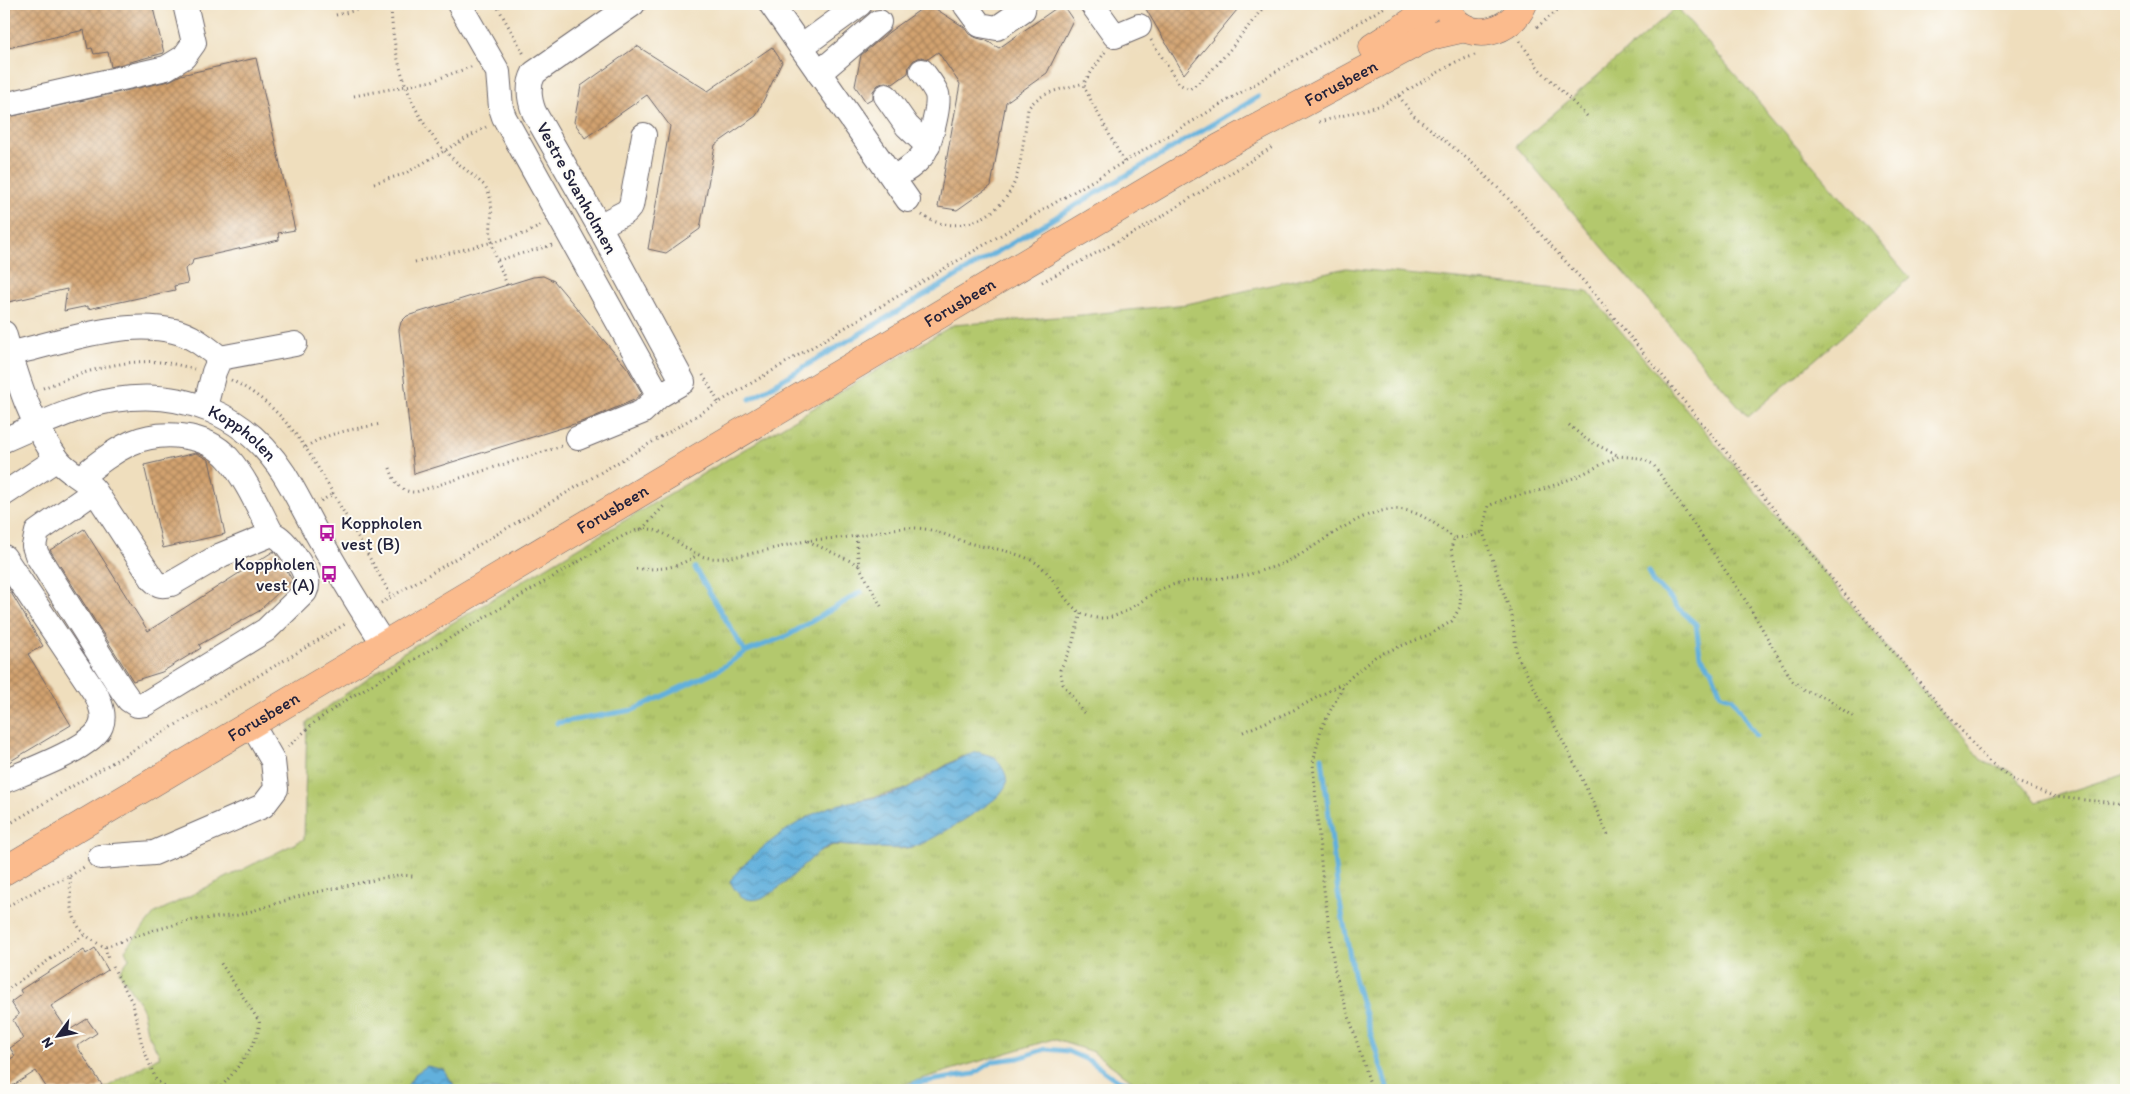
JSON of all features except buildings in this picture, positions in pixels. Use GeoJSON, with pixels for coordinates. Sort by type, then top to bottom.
{"type":"FeatureCollection","features":[{"type":"Feature","properties":{"kind":"main road","name":"Forusbeen"},"geometry":{"type":"LineString","coordinates":[[4,871],[1221,147],[1412,22],[1430,4]]}},
{"type":"Feature","properties":{"kind":"main road"},"geometry":{"type":"LineString","coordinates":[[1444,4],[1453,19],[1465,28]]}},
{"type":"Feature","properties":{"kind":"main road","name":"Forusbeen"},"geometry":{"type":"LineString","coordinates":[[1221,147],[1434,34],[1465,28],[1478,32],[1492,31],[1516,14]]}},
{"type":"Feature","properties":{"kind":"street"},"geometry":{"type":"LineString","coordinates":[[4,105],[166,68],[184,57],[194,43],[185,4]]}},
{"type":"Feature","properties":{"kind":"street"},"geometry":{"type":"LineString","coordinates":[[459,4],[498,72],[501,108],[504,117],[572,236],[659,396],[642,412],[578,438]]}},
{"type":"Feature","properties":{"kind":"street"},"geometry":{"type":"LineString","coordinates":[[772,4],[908,200]]}},
{"type":"Feature","properties":{"kind":"street"},"geometry":{"type":"LineString","coordinates":[[969,4],[966,6],[980,25],[997,28],[1023,10],[1024,4]]}},
{"type":"Feature","properties":{"kind":"street"},"geometry":{"type":"LineString","coordinates":[[1092,4],[1115,36],[1139,26]]}},
{"type":"Feature","properties":{"kind":"street"},"geometry":{"type":"LineString","coordinates":[[500,90],[529,88],[534,74],[619,8]]}},
{"type":"Feature","properties":{"kind":"street"},"geometry":{"type":"LineString","coordinates":[[801,47],[864,10]]}},
{"type":"Feature","properties":{"kind":"street"},"geometry":{"type":"LineString","coordinates":[[820,73],[864,10]]}},
{"type":"Feature","properties":{"kind":"street"},"geometry":{"type":"LineString","coordinates":[[893,178],[923,156],[928,146],[937,101],[933,87],[922,72]]}},
{"type":"Feature","properties":{"kind":"street","name":"Vestre Svanholmen"},"geometry":{"type":"LineString","coordinates":[[529,88],[534,112],[599,226],[682,382],[659,396]]}},
{"type":"Feature","properties":{"kind":"street"},"geometry":{"type":"LineString","coordinates":[[886,96],[908,126],[928,146]]}},
{"type":"Feature","properties":{"kind":"street"},"geometry":{"type":"LineString","coordinates":[[599,226],[626,212],[631,206],[644,135]]}},
{"type":"Feature","properties":{"kind":"street"},"geometry":{"type":"LineString","coordinates":[[295,344],[220,358],[194,338],[175,331],[157,328],[131,328],[6,347],[23,396],[37,426],[57,459],[88,484],[153,580],[163,586],[171,584],[221,555],[317,533]]}},
{"type":"Feature","properties":{"kind":"street"},"geometry":{"type":"LineString","coordinates":[[205,408],[214,372],[220,358]]}},
{"type":"Feature","properties":{"kind":"street","name":"Koppholen"},"geometry":{"type":"LineString","coordinates":[[4,440],[80,409],[112,400],[145,396],[173,398],[205,408],[232,422],[251,435],[283,473],[384,644]]}},
{"type":"Feature","properties":{"kind":"street"},"geometry":{"type":"LineString","coordinates":[[181,436],[213,446],[226,457],[239,473],[281,541],[307,580],[305,592],[266,630],[145,704],[137,705],[129,700],[122,690],[37,555],[34,546],[37,532],[88,484],[111,454],[134,442],[157,437],[181,436]]}},
{"type":"Feature","properties":{"kind":"street"},"geometry":{"type":"LineString","coordinates":[[4,494],[57,459]]}},
{"type":"Feature","properties":{"kind":"street"},"geometry":{"type":"LineString","coordinates":[[4,557],[97,696],[103,716],[102,726],[86,743],[51,762],[4,781]]}},
{"type":"Feature","properties":{"kind":"street"},"geometry":{"type":"LineString","coordinates":[[100,858],[154,853],[263,806],[276,789],[273,761],[251,723]]}},
{"type":"Feature","properties":{"kind":"path"},"geometry":{"type":"LineString","coordinates":[[336,16],[370,4]]}},
{"type":"Feature","properties":{"kind":"path"},"geometry":{"type":"LineString","coordinates":[[391,4],[392,28],[406,86],[420,117],[445,151],[485,186],[489,192],[493,204],[492,243],[507,285]]}},
{"type":"Feature","properties":{"kind":"path"},"geometry":{"type":"LineString","coordinates":[[496,4],[529,63]]}},
{"type":"Feature","properties":{"kind":"path"},"geometry":{"type":"LineString","coordinates":[[1139,26],[1156,45],[1179,84],[1189,89],[1227,52],[1266,4]]}},
{"type":"Feature","properties":{"kind":"path"},"geometry":{"type":"LineString","coordinates":[[4,828],[1390,4]]}},
{"type":"Feature","properties":{"kind":"path"},"geometry":{"type":"LineString","coordinates":[[1516,14],[1539,69],[1587,116]]}},
{"type":"Feature","properties":{"kind":"path"},"geometry":{"type":"LineString","coordinates":[[908,200],[919,213],[931,221],[944,225],[964,225],[978,220],[996,209],[1006,198],[1016,180],[1028,109],[1033,101],[1041,96],[1084,83],[1115,36]]}},
{"type":"Feature","properties":{"kind":"path"},"geometry":{"type":"LineString","coordinates":[[354,96],[451,75],[489,57]]}},
{"type":"Feature","properties":{"kind":"path"},"geometry":{"type":"LineString","coordinates":[[1084,83],[1088,98],[1124,162]]}},
{"type":"Feature","properties":{"kind":"path"},"geometry":{"type":"LineString","coordinates":[[1313,124],[1347,113],[1382,105],[1399,96],[1413,115],[1470,161],[1504,194],[1586,284],[1878,634],[1986,759],[2015,781],[2055,797],[2126,804]]}},
{"type":"Feature","properties":{"kind":"path"},"geometry":{"type":"LineString","coordinates":[[374,183],[404,174],[504,117]]}},
{"type":"Feature","properties":{"kind":"path"},"geometry":{"type":"LineString","coordinates":[[1040,282],[1143,228],[1280,142]]}},
{"type":"Feature","properties":{"kind":"path"},"geometry":{"type":"LineString","coordinates":[[415,262],[527,233],[560,216]]}},
{"type":"Feature","properties":{"kind":"path"},"geometry":{"type":"LineString","coordinates":[[498,260],[551,246],[572,236]]}},
{"type":"Feature","properties":{"kind":"path"},"geometry":{"type":"LineString","coordinates":[[306,447],[327,436],[380,424]]}},
{"type":"Feature","properties":{"kind":"path"},"geometry":{"type":"LineString","coordinates":[[1569,425],[1587,440],[1619,456],[1639,458],[1654,464],[1746,601],[1792,680],[1805,691],[1826,698],[1855,718]]}},
{"type":"Feature","properties":{"kind":"path"},"geometry":{"type":"LineString","coordinates":[[390,468],[397,484],[410,492],[416,492],[568,444],[578,438]]}},
{"type":"Feature","properties":{"kind":"path"},"geometry":{"type":"LineString","coordinates":[[1608,835],[1577,768],[1517,654],[1512,617],[1483,532],[1488,506],[1507,498],[1538,492],[1576,478],[1619,456]]}},
{"type":"Feature","properties":{"kind":"path"},"geometry":{"type":"LineString","coordinates":[[273,761],[316,721],[351,697],[610,544],[642,529],[667,502]]}},
{"type":"Feature","properties":{"kind":"path"},"geometry":{"type":"LineString","coordinates":[[642,529],[666,535],[698,555],[722,558],[806,541],[856,536],[890,529],[925,528],[970,544],[1007,551],[1038,563],[1050,575],[1061,594],[1075,610],[1088,617],[1102,618],[1119,615],[1166,586],[1188,581],[1242,576],[1276,567],[1318,545],[1357,520],[1378,511],[1390,509],[1413,512],[1432,522],[1454,538],[1467,537],[1483,532]]}},
{"type":"Feature","properties":{"kind":"path"},"geometry":{"type":"LineString","coordinates":[[856,536],[859,566],[881,606]]}},
{"type":"Feature","properties":{"kind":"path"},"geometry":{"type":"LineString","coordinates":[[1243,732],[1296,709],[1345,682],[1376,656],[1431,634],[1452,621],[1460,607],[1461,586],[1451,548],[1454,538]]}},
{"type":"Feature","properties":{"kind":"path"},"geometry":{"type":"LineString","coordinates":[[806,541],[859,566]]}},
{"type":"Feature","properties":{"kind":"path"},"geometry":{"type":"LineString","coordinates":[[636,569],[678,567],[698,555]]}},
{"type":"Feature","properties":{"kind":"path"},"geometry":{"type":"LineString","coordinates":[[1081,613],[1072,645],[1060,670],[1063,684],[1086,716]]}},
{"type":"Feature","properties":{"kind":"path"},"geometry":{"type":"LineString","coordinates":[[1345,682],[1321,729],[1313,764],[1322,874],[1335,972],[1372,1090]]}},
{"type":"Feature","properties":{"kind":"path"},"geometry":{"type":"LineString","coordinates":[[104,948],[151,931],[193,920],[239,915],[307,894],[398,874],[413,876]]}},
{"type":"Feature","properties":{"kind":"path"},"geometry":{"type":"LineString","coordinates":[[4,908],[41,888],[70,876],[72,912],[77,925],[84,935],[104,948],[108,959]]}},
{"type":"Feature","properties":{"kind":"path"},"geometry":{"type":"LineString","coordinates":[[4,996],[8,989],[84,935]]}},
{"type":"Feature","properties":{"kind":"path"},"geometry":{"type":"LineString","coordinates":[[218,1090],[257,1038],[260,1027],[259,1021],[220,962]]}},
{"type":"Feature","properties":{"kind":"path"},"geometry":{"type":"LineString","coordinates":[[112,967],[133,1004],[142,1045],[156,1080],[170,1090]]}},
{"type":"Feature","properties":{"kind":"green space"},"geometry":{"type":"Polygon","coordinates":[[[1677,7],[1910,278],[1748,417],[1516,146],[1677,7]]]}},
{"type":"Feature","properties":{"kind":"green space"},"geometry":{"type":"Polygon","coordinates":[[[1346,268],[1588,292],[1983,762],[2011,771],[2037,802],[2126,773],[2126,1090],[1145,1090],[1093,1052],[1053,1039],[908,1083],[896,1090],[457,1090],[444,1070],[415,1074],[405,1090],[102,1090],[160,1056],[147,1032],[142,1007],[119,972],[129,959],[125,950],[155,913],[304,839],[307,722],[402,653],[953,325],[1082,315],[1187,304],[1346,268]],[[962,756],[903,790],[833,806],[807,817],[740,868],[818,853],[833,845],[899,849],[915,847],[962,756]]]}},
{"type":"Feature","properties":{"kind":"water"},"geometry":{"type":"Polygon","coordinates":[[[978,752],[995,757],[1005,773],[1007,781],[1005,786],[991,802],[929,840],[912,847],[897,848],[832,845],[821,851],[780,887],[766,896],[753,900],[741,896],[730,881],[763,848],[806,818],[833,806],[904,790],[958,759],[978,752]]]}},
{"type":"Feature","properties":{"kind":"water"},"geometry":{"type":"Polygon","coordinates":[[[427,1066],[444,1070],[457,1090],[405,1090],[415,1074],[427,1066]]]}},
{"type":"Feature","properties":{"kind":"waterway"},"geometry":{"type":"LineString","coordinates":[[750,399],[1258,97]]}},
{"type":"Feature","properties":{"kind":"waterway"},"geometry":{"type":"LineString","coordinates":[[695,568],[745,652]]}},
{"type":"Feature","properties":{"kind":"waterway"},"geometry":{"type":"LineString","coordinates":[[1648,571],[1653,583],[1666,593],[1678,608],[1696,624],[1700,655],[1712,671],[1721,694],[1732,698],[1756,736]]}},
{"type":"Feature","properties":{"kind":"waterway"},"geometry":{"type":"LineString","coordinates":[[557,723],[633,710],[720,669],[745,652],[787,636],[861,592]]}},
{"type":"Feature","properties":{"kind":"waterway"},"geometry":{"type":"LineString","coordinates":[[1322,757],[1338,892],[1354,978],[1388,1090]]}},
{"type":"Feature","properties":{"kind":"waterway"},"geometry":{"type":"LineString","coordinates":[[904,1090],[916,1083],[974,1074],[994,1061],[1019,1058],[1045,1049],[1067,1051],[1090,1061],[1115,1079],[1130,1083],[1136,1090]]}},
{"type":"Feature","properties":{"kind":"place","name":"Koppholen vest (B)"},"geometry":{"type":"Point","coordinates":[327,533]}},
{"type":"Feature","properties":{"kind":"place","name":"Koppholen vest (A)"},"geometry":{"type":"Point","coordinates":[329,574]}}]}
